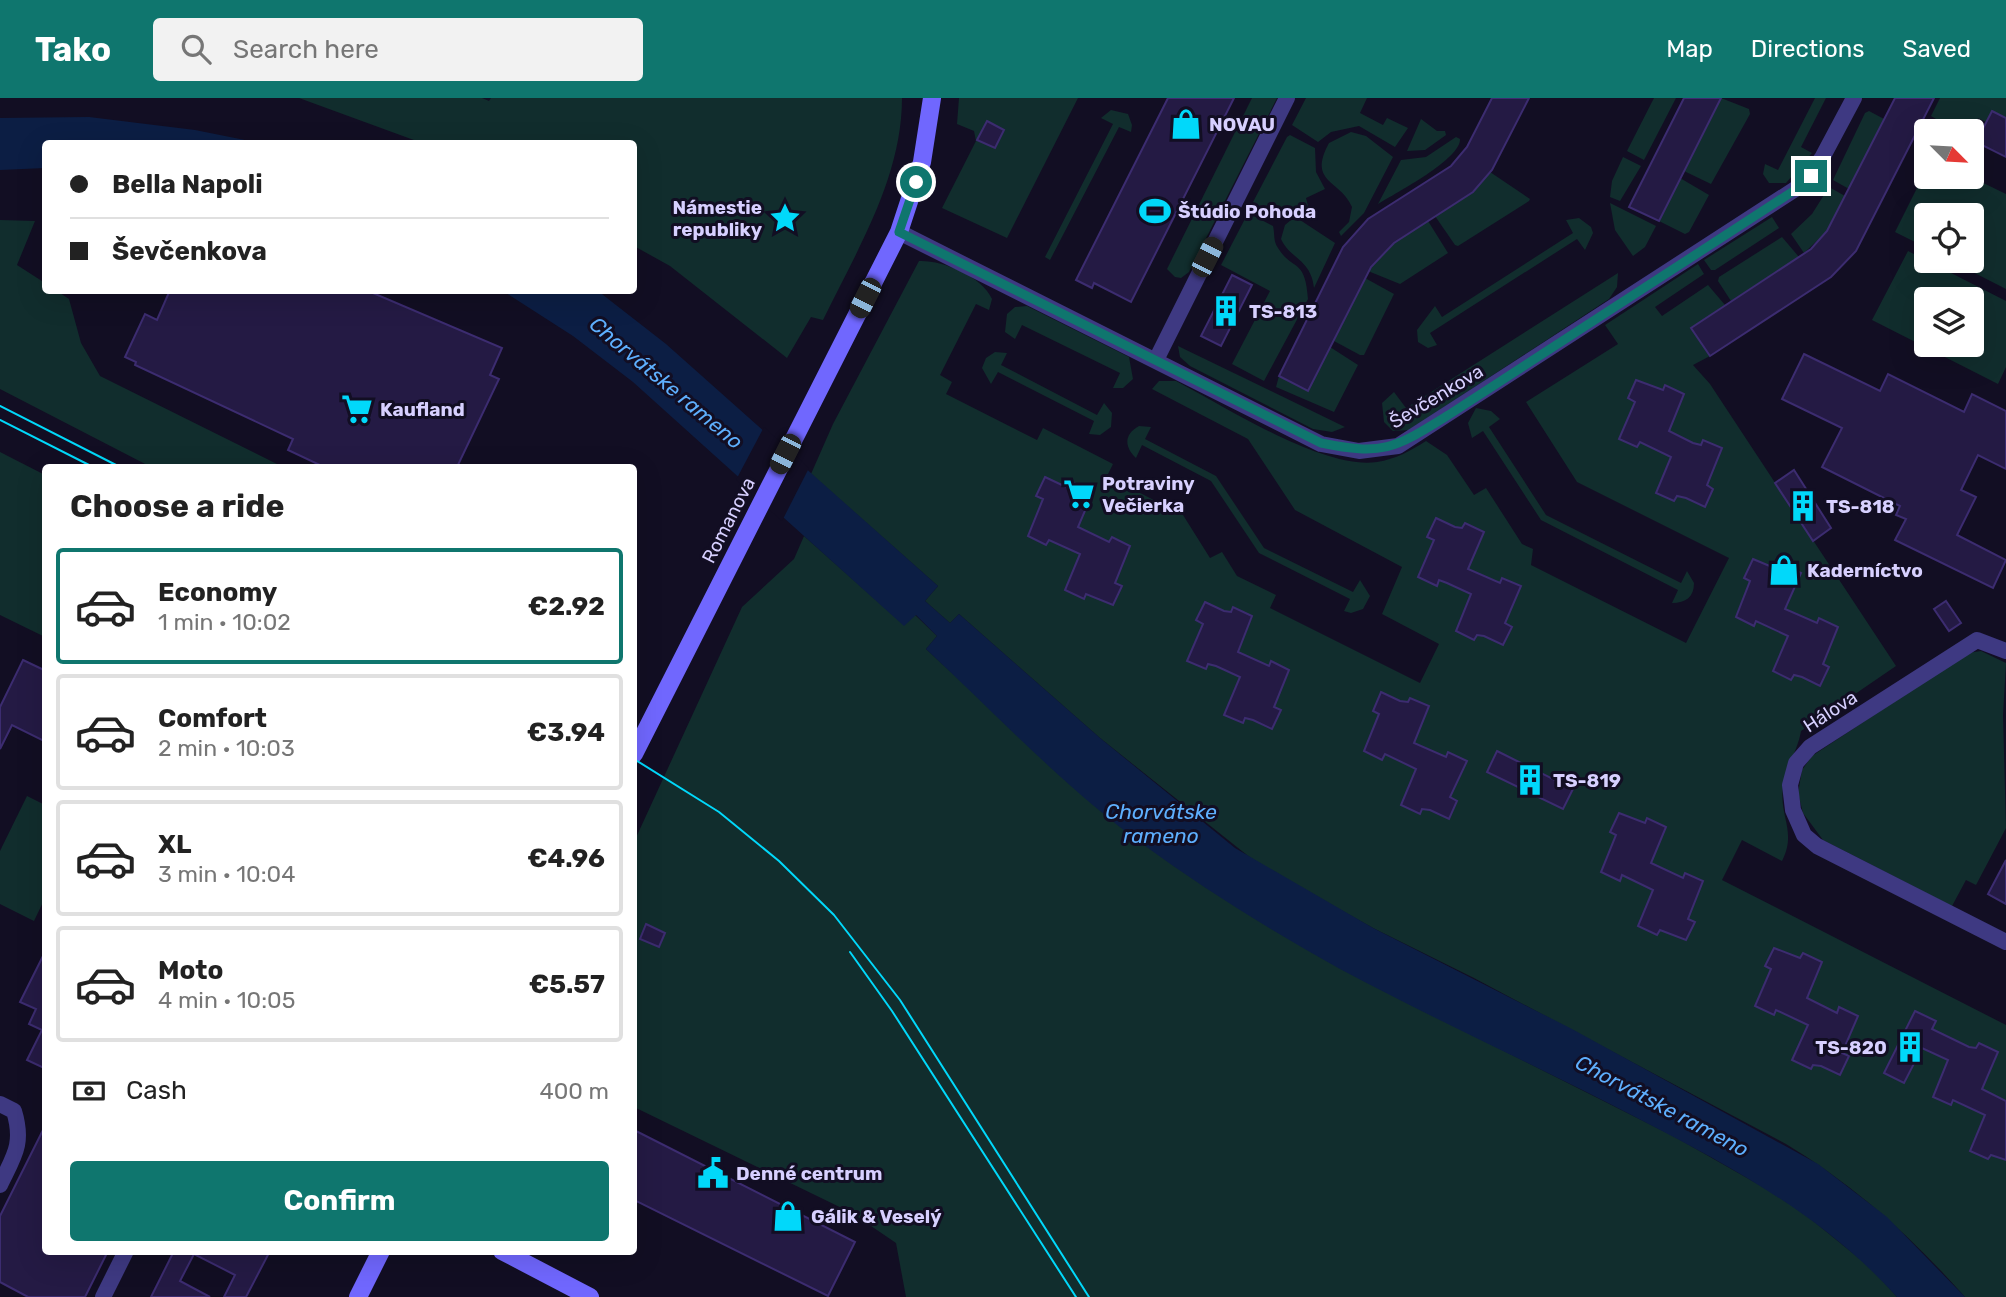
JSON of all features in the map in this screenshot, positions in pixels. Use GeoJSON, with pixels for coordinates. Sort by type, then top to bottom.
{"type":"FeatureCollection","features":[{"type":"Feature","properties":{"kind":"street","name":"Romanova"},"geometry":{"type":"LineString","coordinates":[[637,748],[899,232],[922,162],[932,98]]}},
{"type":"Feature","properties":{"kind":"street"},"geometry":{"type":"LineString","coordinates":[[1156,360],[1287,98]]}},
{"type":"Feature","properties":{"kind":"street","name":"Ševčenkova"},"geometry":{"type":"LineString","coordinates":[[899,232],[1321,443],[1359,451],[1398,446],[1804,184],[1817,168],[1854,98]]}},
{"type":"Feature","properties":{"kind":"street","name":"Hálova"},"geometry":{"type":"LineString","coordinates":[[2006,651],[1983,640],[1970,643],[1802,755],[1791,777],[1791,801],[1800,827],[1817,846],[2006,942]]}},
{"type":"Feature","properties":{"kind":"street"},"geometry":{"type":"LineString","coordinates":[[0,1104],[14,1111],[20,1132],[18,1150],[0,1185]]}},
{"type":"Feature","properties":{"kind":"street"},"geometry":{"type":"LineString","coordinates":[[103,1297],[124,1255]]}},
{"type":"Feature","properties":{"kind":"street"},"geometry":{"type":"LineString","coordinates":[[358,1297],[379,1255]]}},
{"type":"Feature","properties":{"kind":"street"},"geometry":{"type":"LineString","coordinates":[[510,1255],[590,1297]]}},
{"type":"Feature","properties":{"kind":"green space","name":"Námestie republiky"},"geometry":{"type":"Polygon","coordinates":[[[299,98],[482,98],[489,101],[491,98],[902,98],[894,157],[875,213],[823,320],[811,317],[787,358],[670,266],[637,248],[637,140],[414,140],[299,98]]]}},
{"type":"Feature","properties":{"kind":"green space"},"geometry":{"type":"Polygon","coordinates":[[[959,98],[1078,98],[1007,238],[942,208],[976,141],[974,131],[957,124],[959,98]]]}},
{"type":"Feature","properties":{"kind":"green space"},"geometry":{"type":"Polygon","coordinates":[[[1252,98],[1277,98],[1189,272],[1181,278],[1175,277],[1167,269],[1252,98]]]}},
{"type":"Feature","properties":{"kind":"green space"},"geometry":{"type":"Polygon","coordinates":[[[1306,98],[1367,98],[1360,113],[1383,125],[1387,118],[1408,128],[1395,147],[1359,126],[1331,132],[1318,142],[1292,125],[1306,98]]]}},
{"type":"Feature","properties":{"kind":"green space"},"geometry":{"type":"Polygon","coordinates":[[[1654,98],[1676,98],[1644,160],[1627,151],[1654,98]]]}},
{"type":"Feature","properties":{"kind":"green space"},"geometry":{"type":"Polygon","coordinates":[[[1721,98],[1749,109],[1750,114],[1711,184],[1684,171],[1721,98]]]}},
{"type":"Feature","properties":{"kind":"green space"},"geometry":{"type":"Polygon","coordinates":[[[1815,98],[1826,98],[1801,147],[1812,153],[1786,183],[1769,183],[1763,174],[1765,164],[1778,170],[1815,98]]]}},
{"type":"Feature","properties":{"kind":"green space"},"geometry":{"type":"Polygon","coordinates":[[[1940,98],[2006,98],[2006,118],[1992,111],[1986,122],[1978,118],[1936,119],[1931,116],[1940,98]]]}},
{"type":"Feature","properties":{"kind":"green space"},"geometry":{"type":"Polygon","coordinates":[[[1111,110],[1128,114],[1132,125],[1131,132],[1119,127],[1050,260],[1045,257],[1113,124],[1101,118],[1111,110]]]}},
{"type":"Feature","properties":{"kind":"green space"},"geometry":{"type":"Polygon","coordinates":[[[1869,111],[1884,119],[1849,189],[1833,180],[1865,113],[1869,111]]]}},
{"type":"Feature","properties":{"kind":"green space"},"geometry":{"type":"Polygon","coordinates":[[[1421,119],[1437,131],[1445,131],[1446,135],[1425,150],[1407,151],[1421,119]]]}},
{"type":"Feature","properties":{"kind":"green space"},"geometry":{"type":"Polygon","coordinates":[[[1351,132],[1366,136],[1393,157],[1364,213],[1341,236],[1339,232],[1349,222],[1352,207],[1341,191],[1328,180],[1322,166],[1329,143],[1351,132]]]}},
{"type":"Feature","properties":{"kind":"green space"},"geometry":{"type":"Polygon","coordinates":[[[1290,135],[1315,148],[1316,172],[1325,189],[1306,198],[1311,217],[1301,213],[1276,220],[1252,204],[1290,135]]]}},
{"type":"Feature","properties":{"kind":"green space"},"geometry":{"type":"Polygon","coordinates":[[[1456,137],[1460,139],[1458,147],[1450,156],[1412,184],[1378,204],[1401,160],[1426,157],[1456,137]]]}},
{"type":"Feature","properties":{"kind":"green space"},"geometry":{"type":"Polygon","coordinates":[[[1623,157],[1641,166],[1620,201],[1610,197],[1612,181],[1623,157]]]}},
{"type":"Feature","properties":{"kind":"green space"},"geometry":{"type":"Polygon","coordinates":[[[1490,172],[1530,199],[1458,246],[1455,245],[1435,216],[1490,172]]]}},
{"type":"Feature","properties":{"kind":"green space"},"geometry":{"type":"Polygon","coordinates":[[[1680,178],[1709,195],[1689,232],[1685,234],[1659,221],[1680,178]]]}},
{"type":"Feature","properties":{"kind":"green space"},"geometry":{"type":"Polygon","coordinates":[[[1984,183],[2006,194],[2006,289],[1975,273],[1984,273],[1984,203],[1914,203],[1914,242],[1895,232],[1916,189],[1984,189],[1984,183]]]}},
{"type":"Feature","properties":{"kind":"green space"},"geometry":{"type":"Polygon","coordinates":[[[1829,187],[1845,196],[1827,231],[1804,253],[1791,234],[1812,214],[1829,187]]]}},
{"type":"Feature","properties":{"kind":"green space"},"geometry":{"type":"Polygon","coordinates":[[[1610,203],[1656,226],[1645,247],[1633,256],[1615,230],[1610,203]]]}},
{"type":"Feature","properties":{"kind":"green space"},"geometry":{"type":"Polygon","coordinates":[[[1247,215],[1273,226],[1278,248],[1298,267],[1304,277],[1308,299],[1264,381],[1232,364],[1270,291],[1221,265],[1247,215]]]}},
{"type":"Feature","properties":{"kind":"green space"},"geometry":{"type":"Polygon","coordinates":[[[1772,217],[1779,228],[1715,270],[1711,270],[1704,260],[1772,217]]]}},
{"type":"Feature","properties":{"kind":"green space"},"geometry":{"type":"Polygon","coordinates":[[[1579,218],[1591,227],[1593,233],[1585,250],[1577,239],[1430,333],[1437,345],[1428,348],[1418,342],[1417,330],[1435,306],[1442,317],[1573,233],[1566,220],[1579,218]]]}},
{"type":"Feature","properties":{"kind":"green space"},"geometry":{"type":"Polygon","coordinates":[[[0,220],[35,221],[17,265],[42,281],[42,294],[62,294],[69,299],[81,343],[100,376],[277,464],[145,464],[0,389],[0,220]]]}},
{"type":"Feature","properties":{"kind":"green space"},"geometry":{"type":"Polygon","coordinates":[[[1291,220],[1300,220],[1335,243],[1314,288],[1305,265],[1281,239],[1285,225],[1291,220]]]}},
{"type":"Feature","properties":{"kind":"green space"},"geometry":{"type":"Polygon","coordinates":[[[1428,221],[1448,253],[1400,284],[1368,271],[1394,243],[1428,221]]]}},
{"type":"Feature","properties":{"kind":"green space"},"geometry":{"type":"Polygon","coordinates":[[[1782,237],[1799,257],[1731,301],[1718,281],[1719,277],[1782,237]]]}},
{"type":"Feature","properties":{"kind":"green space"},"geometry":{"type":"Polygon","coordinates":[[[1908,251],[1914,254],[1914,273],[1951,273],[1979,287],[1914,287],[1914,341],[1872,320],[1908,251]]]}},
{"type":"Feature","properties":{"kind":"green space"},"geometry":{"type":"Polygon","coordinates":[[[919,261],[939,263],[960,271],[980,283],[992,299],[989,310],[976,304],[940,375],[952,382],[946,394],[1037,440],[1043,428],[1113,464],[1107,476],[1183,515],[1210,558],[1222,552],[1237,576],[1276,595],[1270,608],[1420,683],[1439,644],[1382,614],[1402,567],[1295,510],[1248,439],[1152,389],[1159,381],[1176,381],[1303,447],[1355,462],[1390,459],[1426,441],[1447,455],[1474,495],[1486,488],[1522,544],[1533,549],[1531,565],[1686,643],[1729,558],[1577,482],[1526,402],[1618,344],[1605,325],[1698,264],[1704,274],[1655,307],[1662,316],[1708,285],[1725,305],[1692,328],[1710,356],[1693,365],[1710,384],[1896,666],[1801,731],[1783,787],[1788,841],[1782,861],[1742,840],[1722,880],[2006,1025],[2006,1297],[1965,1297],[1925,1254],[1882,1214],[1835,1177],[1786,1144],[1474,978],[1373,928],[1257,863],[1100,738],[959,614],[950,623],[925,601],[938,586],[811,474],[833,424],[919,261]]]}},
{"type":"Feature","properties":{"kind":"green space"},"geometry":{"type":"Polygon","coordinates":[[[1618,273],[1617,287],[1609,299],[1409,430],[1393,431],[1384,422],[1382,403],[1394,392],[1406,408],[1618,273]]]}},
{"type":"Feature","properties":{"kind":"green space"},"geometry":{"type":"Polygon","coordinates":[[[1365,278],[1394,294],[1364,355],[1360,355],[1334,341],[1365,278]]]}},
{"type":"Feature","properties":{"kind":"green space"},"geometry":{"type":"Polygon","coordinates":[[[1984,290],[2006,301],[2006,367],[1998,384],[1945,357],[1984,357],[1984,290]]]}},
{"type":"Feature","properties":{"kind":"green space"},"geometry":{"type":"Polygon","coordinates":[[[1027,306],[1129,357],[1133,379],[1123,388],[1113,388],[1120,373],[1022,325],[1015,339],[1005,332],[1007,314],[1015,307],[1027,306]]]}},
{"type":"Feature","properties":{"kind":"green space"},"geometry":{"type":"Polygon","coordinates":[[[1178,346],[1345,427],[1332,432],[1313,429],[1190,366],[1180,357],[1178,346]]]}},
{"type":"Feature","properties":{"kind":"green space"},"geometry":{"type":"Polygon","coordinates":[[[1330,347],[1358,365],[1334,412],[1276,387],[1279,376],[1308,391],[1330,347]]]}},
{"type":"Feature","properties":{"kind":"green space"},"geometry":{"type":"Polygon","coordinates":[[[995,352],[1007,353],[1001,365],[1097,415],[1104,403],[1112,413],[1111,427],[1100,435],[1089,434],[1094,421],[998,372],[991,384],[982,368],[986,358],[995,352]]]}},
{"type":"Feature","properties":{"kind":"green space"},"geometry":{"type":"Polygon","coordinates":[[[1476,408],[1491,411],[1500,419],[1489,427],[1546,515],[1681,583],[1687,571],[1694,583],[1691,595],[1681,602],[1672,603],[1678,590],[1541,520],[1483,431],[1472,438],[1468,423],[1476,408]]]}},
{"type":"Feature","properties":{"kind":"green space"},"geometry":{"type":"Polygon","coordinates":[[[1139,426],[1151,427],[1145,439],[1216,476],[1264,548],[1353,592],[1360,580],[1370,596],[1363,609],[1351,613],[1344,611],[1350,599],[1259,553],[1211,481],[1142,445],[1136,458],[1127,441],[1139,426]]]}},
{"type":"Feature","properties":{"kind":"green space"},"geometry":{"type":"Polygon","coordinates":[[[0,452],[42,473],[42,636],[0,615],[0,452]]]}},
{"type":"Feature","properties":{"kind":"green space"},"geometry":{"type":"Polygon","coordinates":[[[804,536],[904,625],[915,615],[937,636],[926,649],[952,673],[1391,994],[1675,1137],[1791,1203],[1871,1268],[1897,1297],[906,1297],[896,1243],[852,1213],[637,1108],[637,835],[742,607],[794,559],[804,536]]]}},
{"type":"Feature","properties":{"kind":"green space"},"geometry":{"type":"Polygon","coordinates":[[[1981,651],[2006,663],[2003,715],[2006,828],[1976,885],[1966,880],[1952,906],[1823,840],[1803,813],[1798,793],[1802,770],[1812,756],[1968,653],[1981,651]]]}},
{"type":"Feature","properties":{"kind":"green space"},"geometry":{"type":"Polygon","coordinates":[[[27,796],[42,804],[42,904],[34,921],[0,904],[0,851],[27,796]]]}},
{"type":"Feature","properties":{"kind":"water"},"geometry":{"type":"Polygon","coordinates":[[[89,117],[195,130],[245,140],[42,140],[42,168],[0,170],[0,118],[89,117]]]}},
{"type":"Feature","properties":{"kind":"water","name":"Chorvátske rameno"},"geometry":{"type":"Polygon","coordinates":[[[508,294],[602,294],[666,344],[938,586],[925,601],[950,623],[959,614],[1100,738],[1235,848],[1373,928],[1572,1029],[1818,1164],[1887,1217],[1965,1297],[1897,1297],[1840,1243],[1744,1176],[1604,1101],[1340,969],[1263,925],[1189,877],[1112,821],[1030,749],[926,649],[937,636],[916,615],[904,626],[633,382],[573,336],[508,294]]]}},
{"type":"Feature","properties":{"kind":"pier"},"geometry":{"type":"Polygon","coordinates":[[[764,427],[809,468],[782,521],[736,480],[764,427]]]}},
{"type":"Feature","properties":{"kind":"building"},"geometry":{"type":"Polygon","coordinates":[[[1168,98],[1234,98],[1131,302],[1094,283],[1092,288],[1076,280],[1168,98]]]}},
{"type":"Feature","properties":{"kind":"building"},"geometry":{"type":"Polygon","coordinates":[[[1492,98],[1529,98],[1492,170],[1473,192],[1394,243],[1371,267],[1308,391],[1279,376],[1343,247],[1368,219],[1451,166],[1467,147],[1492,98]]]}},
{"type":"Feature","properties":{"kind":"building"},"geometry":{"type":"Polygon","coordinates":[[[1684,98],[1721,98],[1659,221],[1629,207],[1684,98]]]}},
{"type":"Feature","properties":{"kind":"building"},"geometry":{"type":"Polygon","coordinates":[[[1895,98],[1934,98],[1923,119],[1914,119],[1914,137],[1856,251],[1831,277],[1710,356],[1691,328],[1811,249],[1827,231],[1895,98]]]}},
{"type":"Feature","properties":{"kind":"building"},"geometry":{"type":"Polygon","coordinates":[[[1992,111],[2006,118],[2006,157],[1984,146],[1984,126],[1992,111]]]}},
{"type":"Feature","properties":{"kind":"building"},"geometry":{"type":"Polygon","coordinates":[[[987,121],[1004,130],[995,148],[977,140],[987,121]]]}},
{"type":"Feature","properties":{"kind":"building","name":"TS-813"},"geometry":{"type":"Polygon","coordinates":[[[1232,275],[1252,285],[1221,346],[1201,336],[1232,275]]]}},
{"type":"Feature","properties":{"kind":"building","name":"Kaufland"},"geometry":{"type":"Polygon","coordinates":[[[168,294],[375,294],[502,348],[490,375],[499,379],[458,464],[318,464],[288,450],[293,439],[135,365],[136,362],[125,357],[145,314],[157,320],[168,294]]]}},
{"type":"Feature","properties":{"kind":"building"},"geometry":{"type":"Polygon","coordinates":[[[1804,354],[1880,391],[1888,374],[1964,412],[1972,394],[2006,411],[2006,469],[1978,455],[1961,490],[1976,497],[1957,535],[2006,560],[1993,588],[1895,540],[1906,519],[1896,515],[1900,506],[1822,467],[1842,428],[1782,399],[1804,354]]]}},
{"type":"Feature","properties":{"kind":"building"},"geometry":{"type":"Polygon","coordinates":[[[1636,380],[1663,390],[1665,385],[1684,394],[1669,431],[1693,443],[1701,445],[1703,440],[1722,448],[1707,485],[1713,489],[1705,507],[1686,498],[1677,496],[1674,501],[1656,493],[1671,457],[1640,442],[1637,447],[1619,439],[1635,402],[1628,398],[1636,380]]]}},
{"type":"Feature","properties":{"kind":"building","name":"TS-818"},"geometry":{"type":"Polygon","coordinates":[[[1794,470],[1831,528],[1813,541],[1775,483],[1794,470]]]}},
{"type":"Feature","properties":{"kind":"building"},"geometry":{"type":"Polygon","coordinates":[[[1045,477],[1072,488],[1074,483],[1093,492],[1078,527],[1109,542],[1112,537],[1130,546],[1115,583],[1122,586],[1113,605],[1086,594],[1084,599],[1065,590],[1080,554],[1049,540],[1046,545],[1028,536],[1043,499],[1036,496],[1045,477]]]}},
{"type":"Feature","properties":{"kind":"building"},"geometry":{"type":"Polygon","coordinates":[[[1436,518],[1455,527],[1462,528],[1465,523],[1484,532],[1468,569],[1500,583],[1502,578],[1521,586],[1505,623],[1512,627],[1503,645],[1484,636],[1477,635],[1474,640],[1456,631],[1471,594],[1439,580],[1437,586],[1418,577],[1434,540],[1427,537],[1436,518]]]}},
{"type":"Feature","properties":{"kind":"building"},"geometry":{"type":"Polygon","coordinates":[[[1753,559],[1779,569],[1782,564],[1801,573],[1785,609],[1817,623],[1819,618],[1838,627],[1823,664],[1829,667],[1820,686],[1794,675],[1791,680],[1773,671],[1788,636],[1756,621],[1754,626],[1736,617],[1750,581],[1744,578],[1753,559]]]}},
{"type":"Feature","properties":{"kind":"building"},"geometry":{"type":"Polygon","coordinates":[[[1946,601],[1961,623],[1949,631],[1934,609],[1946,601]]]}},
{"type":"Feature","properties":{"kind":"building"},"geometry":{"type":"Polygon","coordinates":[[[1205,602],[1224,611],[1231,612],[1233,607],[1252,616],[1238,652],[1269,666],[1271,661],[1289,670],[1274,707],[1281,710],[1272,729],[1253,720],[1245,718],[1243,723],[1224,715],[1240,677],[1216,666],[1208,664],[1206,669],[1187,661],[1203,624],[1196,620],[1205,602]]]}},
{"type":"Feature","properties":{"kind":"building"},"geometry":{"type":"Polygon","coordinates":[[[23,660],[42,669],[42,740],[12,725],[0,749],[0,707],[23,660]]]}},
{"type":"Feature","properties":{"kind":"building"},"geometry":{"type":"Polygon","coordinates":[[[1381,692],[1400,701],[1408,702],[1410,698],[1429,706],[1414,743],[1446,757],[1448,752],[1467,761],[1450,797],[1457,801],[1449,819],[1430,810],[1422,809],[1420,814],[1401,805],[1416,769],[1385,754],[1382,760],[1364,751],[1379,714],[1373,711],[1381,692]]]}},
{"type":"Feature","properties":{"kind":"building","name":"TS-819"},"geometry":{"type":"Polygon","coordinates":[[[1497,751],[1573,789],[1563,809],[1487,772],[1497,751]]]}},
{"type":"Feature","properties":{"kind":"building"},"geometry":{"type":"Polygon","coordinates":[[[1619,813],[1645,823],[1647,818],[1666,827],[1651,863],[1683,878],[1685,873],[1703,881],[1688,919],[1695,922],[1686,940],[1660,930],[1657,935],[1638,926],[1653,890],[1622,875],[1620,881],[1601,872],[1616,835],[1610,832],[1619,813]]]}},
{"type":"Feature","properties":{"kind":"building"},"geometry":{"type":"Polygon","coordinates":[[[2006,860],[2006,904],[1988,894],[2006,860]]]}},
{"type":"Feature","properties":{"kind":"building"},"geometry":{"type":"Polygon","coordinates":[[[646,924],[665,933],[659,947],[640,939],[646,924]]]}},
{"type":"Feature","properties":{"kind":"building"},"geometry":{"type":"Polygon","coordinates":[[[1774,948],[1800,958],[1803,953],[1822,962],[1807,998],[1837,1013],[1839,1007],[1858,1016],[1842,1053],[1849,1056],[1840,1075],[1821,1066],[1813,1065],[1811,1069],[1792,1060],[1808,1025],[1776,1010],[1774,1015],[1755,1006],[1771,969],[1765,966],[1774,948]]]}},
{"type":"Feature","properties":{"kind":"building"},"geometry":{"type":"Polygon","coordinates":[[[42,958],[42,1030],[29,1024],[36,1009],[20,1002],[42,958]]]}},
{"type":"Feature","properties":{"kind":"building"},"geometry":{"type":"Polygon","coordinates":[[[1915,1011],[1936,1021],[1932,1029],[1969,1047],[1976,1048],[1979,1043],[1998,1052],[1982,1089],[2006,1101],[2006,1160],[1991,1155],[1988,1159],[1970,1151],[1985,1115],[1953,1100],[1951,1105],[1933,1097],[1948,1060],[1922,1048],[1904,1083],[1884,1073],[1915,1011]]]}},
{"type":"Feature","properties":{"kind":"building"},"geometry":{"type":"Polygon","coordinates":[[[42,1030],[42,1067],[27,1060],[42,1030]]]}},
{"type":"Feature","properties":{"kind":"building"},"geometry":{"type":"Polygon","coordinates":[[[42,1132],[42,1255],[106,1255],[85,1297],[28,1297],[0,1282],[0,1216],[42,1132]]]}},
{"type":"Feature","properties":{"kind":"building"},"geometry":{"type":"Polygon","coordinates":[[[637,1132],[855,1242],[828,1296],[637,1201],[637,1132]]]}},
{"type":"Feature","properties":{"kind":"building"},"geometry":{"type":"Polygon","coordinates":[[[172,1255],[193,1255],[180,1281],[210,1297],[151,1297],[172,1255]]]}},
{"type":"Feature","properties":{"kind":"building"},"geometry":{"type":"Polygon","coordinates":[[[196,1255],[268,1255],[246,1297],[224,1297],[235,1275],[196,1255]]]}},
{"type":"Feature","properties":{"kind":"tram line"},"geometry":{"type":"LineString","coordinates":[[0,406],[114,464]]}},
{"type":"Feature","properties":{"kind":"tram line"},"geometry":{"type":"LineString","coordinates":[[0,420],[87,464]]}},
{"type":"Feature","properties":{"kind":"tram line"},"geometry":{"type":"LineString","coordinates":[[637,761],[719,812],[779,861],[834,915],[900,1000],[1089,1297]]}},
{"type":"Feature","properties":{"kind":"tram line"},"geometry":{"type":"LineString","coordinates":[[850,952],[892,1011],[1076,1297]]}},
{"type":"Feature","properties":{"kind":"place","name":"NOVAU"},"geometry":{"type":"Point","coordinates":[1186,124]}},
{"type":"Feature","properties":{"kind":"place","name":"Štúdio Pohoda"},"geometry":{"type":"Point","coordinates":[1155,211]}},
{"type":"Feature","properties":{"kind":"place","name":"Námestie republiky"},"geometry":{"type":"Point","coordinates":[785,218]}},
{"type":"Feature","properties":{"kind":"place","name":"TS-813"},"geometry":{"type":"Point","coordinates":[1226,311]}},
{"type":"Feature","properties":{"kind":"place","name":"Kaufland"},"geometry":{"type":"Point","coordinates":[357,409]}},
{"type":"Feature","properties":{"kind":"place","name":"Potraviny Večierka"},"geometry":{"type":"Point","coordinates":[1079,494]}},
{"type":"Feature","properties":{"kind":"place","name":"TS-818"},"geometry":{"type":"Point","coordinates":[1803,506]}},
{"type":"Feature","properties":{"kind":"place","name":"Kaderníctvo"},"geometry":{"type":"Point","coordinates":[1784,570]}},
{"type":"Feature","properties":{"kind":"place","name":"TS-819"},"geometry":{"type":"Point","coordinates":[1530,780]}},
{"type":"Feature","properties":{"kind":"place","name":"TS-820"},"geometry":{"type":"Point","coordinates":[1910,1047]}},
{"type":"Feature","properties":{"kind":"place","name":"Denné centrum"},"geometry":{"type":"Point","coordinates":[713,1173]}},
{"type":"Feature","properties":{"kind":"place","name":"Gálik & Veselý"},"geometry":{"type":"Point","coordinates":[788,1216]}},
{"type":"Feature","properties":{"kind":"route"},"geometry":{"type":"LineString","coordinates":[[916,182],[899,232],[1321,443],[1359,451],[1398,446],[1795,190],[1811,176]]}}]}
